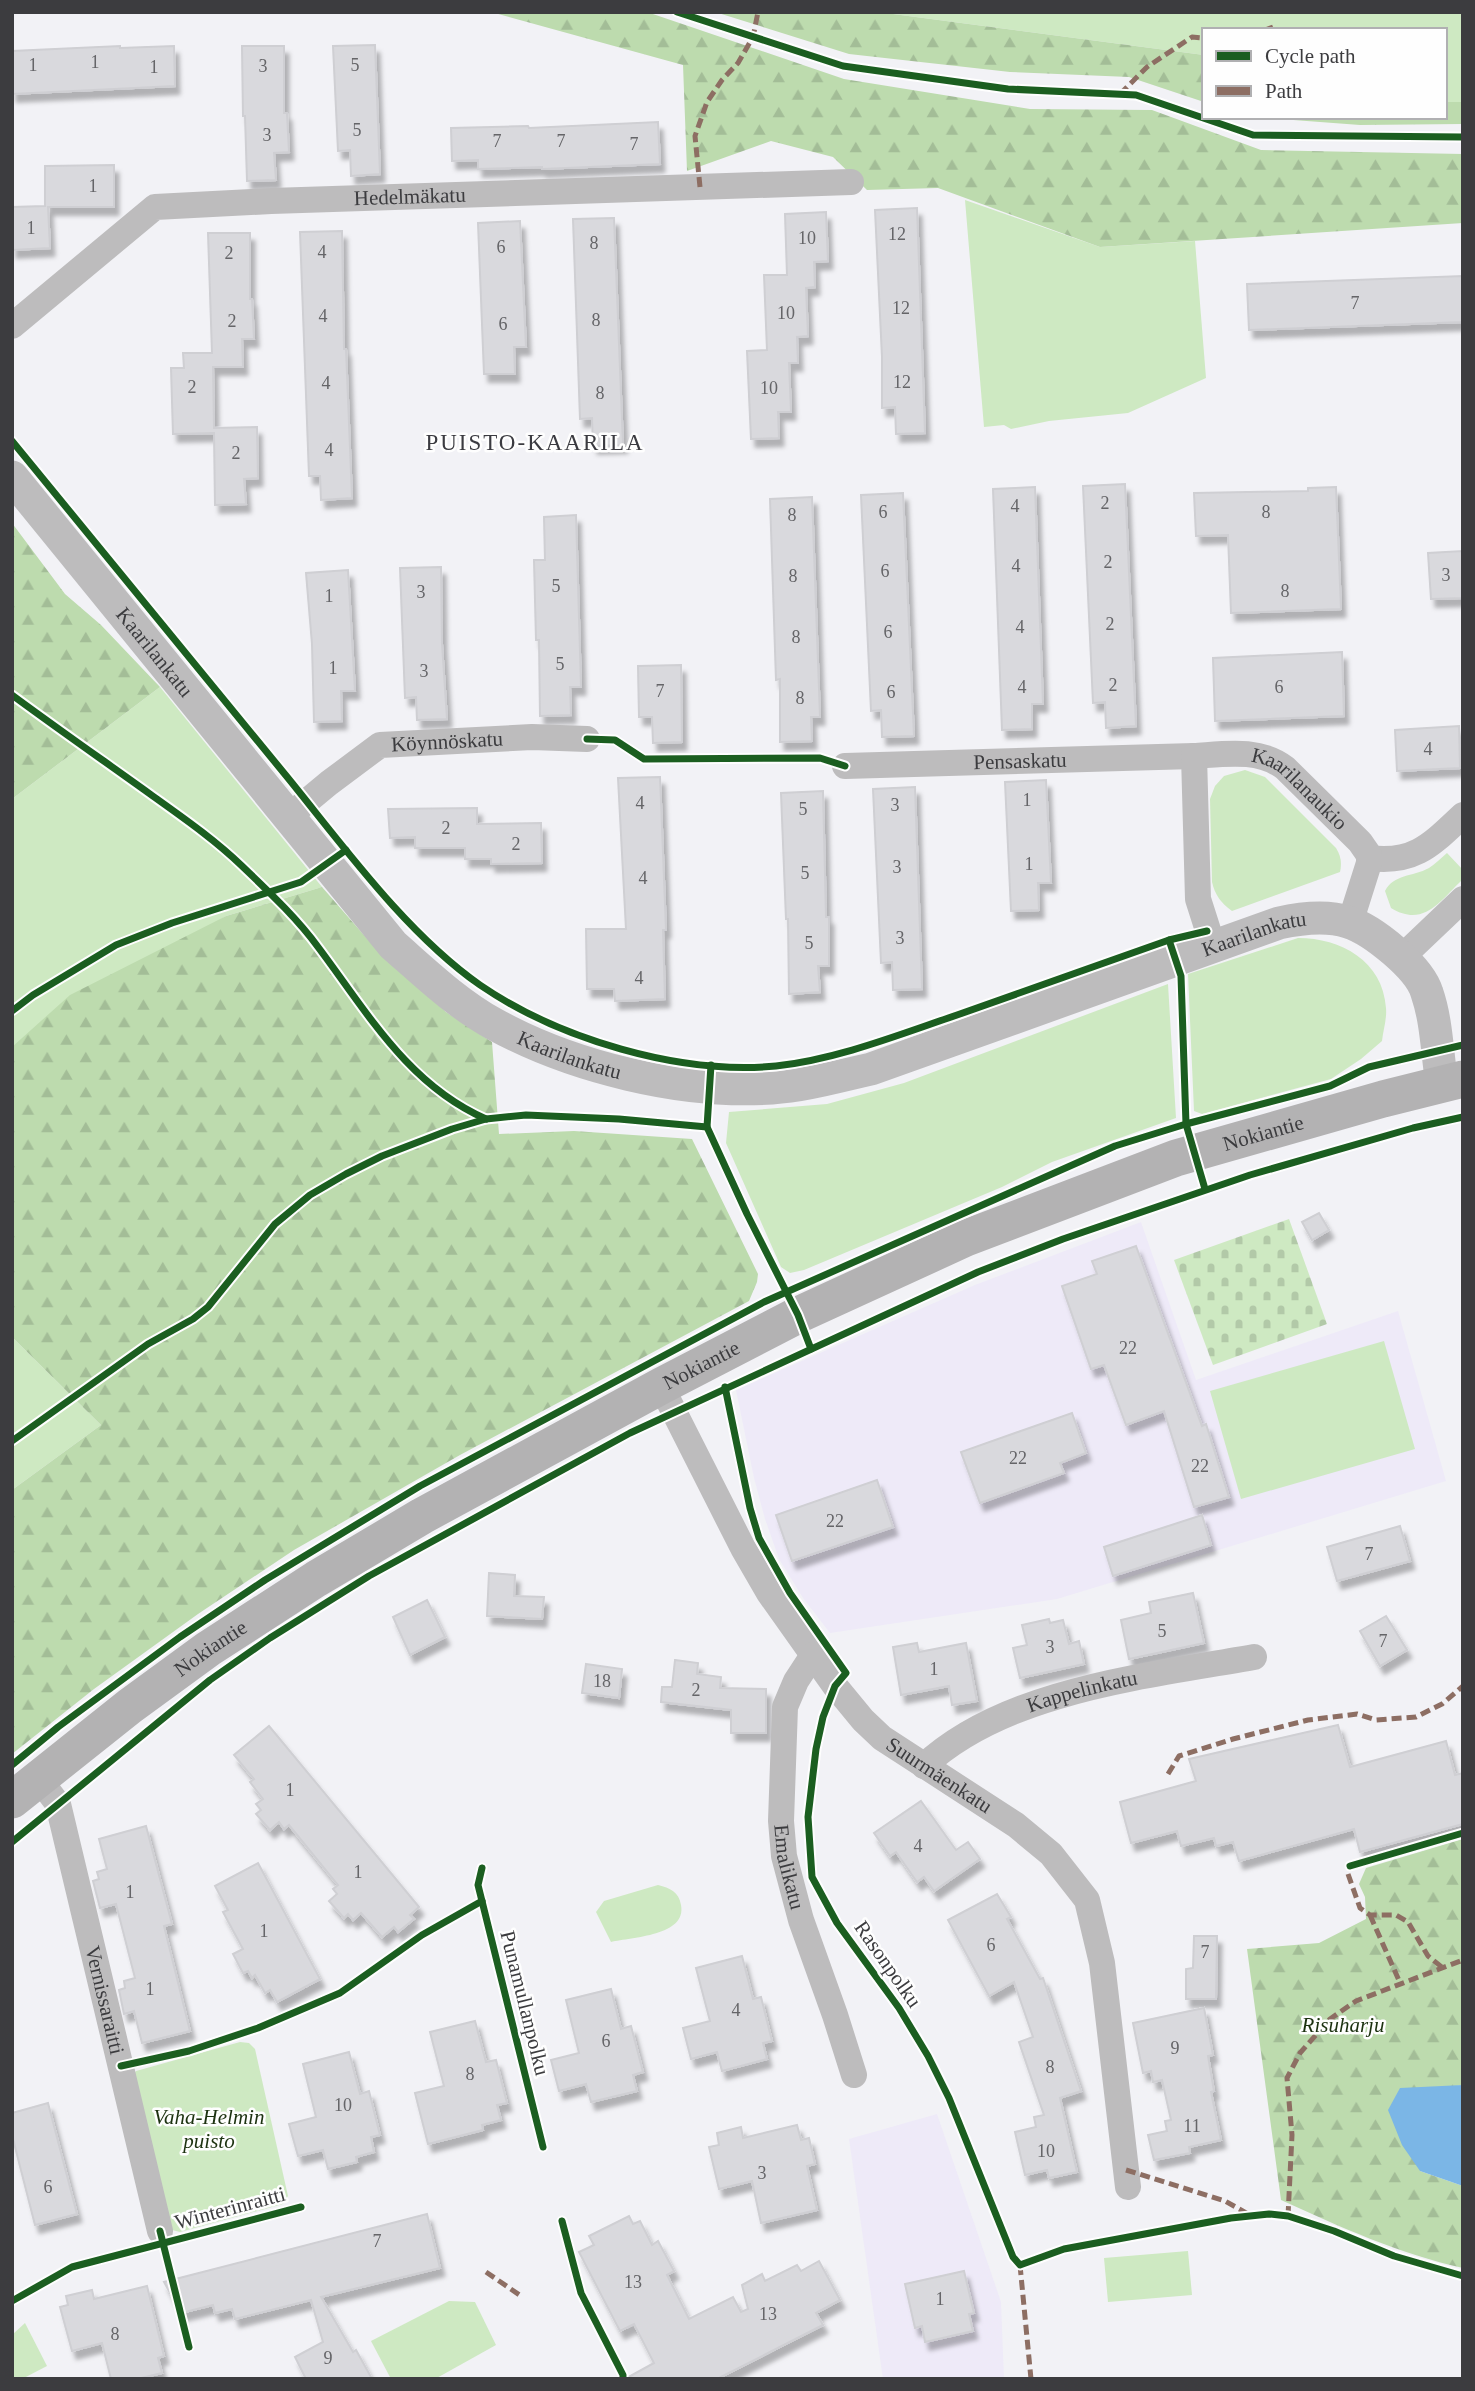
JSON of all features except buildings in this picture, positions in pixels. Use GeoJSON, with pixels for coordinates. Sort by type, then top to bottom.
{"type":"FeatureCollection","features":[{"type":"Feature","properties":{"kind":"main road","name":"Nokiantie"},"geometry":{"type":"LineString","coordinates":[[26,1789],[130,1706],[208,1649],[316,1579],[422,1516],[797,1315],[966,1238],[1110,1182],[1229,1142],[1452,1082]]}},
{"type":"Feature","properties":{"kind":"street","name":"Hedelmäkatu"},"geometry":{"type":"LineString","coordinates":[[12,326],[155,207],[851,182]]}},
{"type":"Feature","properties":{"kind":"street","name":"Kaarilankatu"},"geometry":{"type":"LineString","coordinates":[[12,477],[393,944],[438,985],[493,1024],[566,1056],[634,1076],[710,1087],[772,1088],[871,1069],[1213,946],[1294,920],[1320,918],[1350,923]]}},
{"type":"Feature","properties":{"kind":"street","name":"Köynnöskatu"},"geometry":{"type":"LineString","coordinates":[[288,817],[380,746],[532,737],[587,739]]}},
{"type":"Feature","properties":{"kind":"street","name":"Kaarilanaukio"},"geometry":{"type":"LineString","coordinates":[[1194,756],[1251,754],[1274,759],[1360,842],[1369,859]]}},
{"type":"Feature","properties":{"kind":"street","name":"Pensaskatu"},"geometry":{"type":"LineString","coordinates":[[845,766],[1194,756]]}},
{"type":"Feature","properties":{"kind":"street"},"geometry":{"type":"LineString","coordinates":[[1194,756],[1196,867],[1200,909],[1213,946]]}},
{"type":"Feature","properties":{"kind":"street"},"geometry":{"type":"LineString","coordinates":[[1452,1082],[1427,990],[1402,957],[1350,923],[1369,859],[1411,856],[1425,849],[1463,815]]}},
{"type":"Feature","properties":{"kind":"street"},"geometry":{"type":"LineString","coordinates":[[1402,957],[1463,899]]}},
{"type":"Feature","properties":{"kind":"street","name":"Suurmäenkatu"},"geometry":{"type":"LineString","coordinates":[[661,1386],[769,1593],[863,1720],[881,1738],[1016,1825],[1051,1854],[1087,1900],[1102,1963],[1128,2187]]}},
{"type":"Feature","properties":{"kind":"street","name":"Emalikatu"},"geometry":{"type":"LineString","coordinates":[[813,1655],[796,1681],[785,1707],[781,1821],[784,1856],[801,1920],[854,2076]]}},
{"type":"Feature","properties":{"kind":"street","name":"Kappelinkatu"},"geometry":{"type":"LineString","coordinates":[[925,1766],[940,1752],[969,1733],[1024,1707],[1109,1683],[1254,1657]]}},
{"type":"Feature","properties":{"kind":"street","name":"Vernissaraitti"},"geometry":{"type":"LineString","coordinates":[[26,1789],[58,1804],[160,2231]]}},
{"type":"Feature","properties":{"kind":"shaded area"},"geometry":{"type":"Polygon","coordinates":[[[1141,1222],[1196,1380],[1398,1311],[1446,1481],[1057,1599],[830,1633],[803,1598],[779,1559],[754,1478],[736,1390],[975,1285],[1141,1222]]]}},
{"type":"Feature","properties":{"kind":"shaded area"},"geometry":{"type":"Polygon","coordinates":[[[937,2114],[1001,2302],[1004,2379],[883,2379],[849,2139],[937,2114]]]}},
{"type":"Feature","properties":{"kind":"green space"},"geometry":{"type":"Polygon","coordinates":[[[491,12],[647,12],[844,79],[1030,109],[1152,110],[1261,150],[1463,154],[1463,223],[1100,247],[938,188],[867,190],[833,157],[771,141],[687,171],[683,65],[491,12]]]}},
{"type":"Feature","properties":{"kind":"green space"},"geometry":{"type":"Polygon","coordinates":[[[715,12],[878,12],[1202,55],[1202,101],[1129,77],[1010,72],[849,54],[715,12]]]}},
{"type":"Feature","properties":{"kind":"green space"},"geometry":{"type":"Polygon","coordinates":[[[878,12],[1463,12],[1463,102],[1447,102],[1447,28],[1202,28],[1202,55],[878,12]]]}},
{"type":"Feature","properties":{"kind":"green space"},"geometry":{"type":"Polygon","coordinates":[[[1447,102],[1463,102],[1463,124],[1360,125],[1279,119],[1447,119],[1447,102]]]}},
{"type":"Feature","properties":{"kind":"green space"},"geometry":{"type":"Polygon","coordinates":[[[965,200],[1100,247],[1195,241],[1206,378],[1128,413],[1049,421],[1011,429],[1004,425],[984,427],[965,200]]]}},
{"type":"Feature","properties":{"kind":"green space"},"geometry":{"type":"Polygon","coordinates":[[[12,523],[65,594],[101,625],[160,687],[12,799],[12,523]]]}},
{"type":"Feature","properties":{"kind":"green space"},"geometry":{"type":"Polygon","coordinates":[[[160,687],[322,887],[226,916],[12,1047],[12,799],[160,687]]]}},
{"type":"Feature","properties":{"kind":"green space"},"geometry":{"type":"Polygon","coordinates":[[[1245,770],[1265,777],[1336,848],[1341,866],[1340,872],[1232,911],[1219,898],[1212,882],[1210,799],[1215,786],[1224,776],[1245,770]]]}},
{"type":"Feature","properties":{"kind":"green space"},"geometry":{"type":"Polygon","coordinates":[[[1447,853],[1463,870],[1463,879],[1447,896],[1431,909],[1413,915],[1391,908],[1385,891],[1393,882],[1429,868],[1447,853]]]}},
{"type":"Feature","properties":{"kind":"green space"},"geometry":{"type":"Polygon","coordinates":[[[322,887],[370,942],[446,1012],[492,1042],[499,1134],[574,1131],[692,1139],[758,1274],[757,1282],[749,1301],[460,1455],[294,1550],[198,1614],[94,1689],[12,1754],[12,1490],[101,1425],[12,1337],[12,1047],[70,995],[226,916],[322,887]]]}},
{"type":"Feature","properties":{"kind":"green space"},"geometry":{"type":"Polygon","coordinates":[[[1298,938],[1329,942],[1357,955],[1368,965],[1383,991],[1386,1012],[1382,1041],[1331,1079],[1202,1114],[1194,1111],[1188,974],[1298,938]]]}},
{"type":"Feature","properties":{"kind":"green space"},"geometry":{"type":"Polygon","coordinates":[[[1168,984],[1176,1118],[1052,1162],[1002,1187],[804,1270],[790,1273],[781,1267],[726,1143],[729,1112],[827,1104],[904,1083],[1168,984]]]}},
{"type":"Feature","properties":{"kind":"green space"},"geometry":{"type":"Polygon","coordinates":[[[1289,1219],[1327,1324],[1213,1365],[1174,1260],[1289,1219]]]}},
{"type":"Feature","properties":{"kind":"green space"},"geometry":{"type":"Polygon","coordinates":[[[12,1337],[101,1425],[12,1490],[12,1337]]]}},
{"type":"Feature","properties":{"kind":"green space"},"geometry":{"type":"Polygon","coordinates":[[[1384,1341],[1415,1449],[1241,1499],[1210,1391],[1384,1341]]]}},
{"type":"Feature","properties":{"kind":"green space","name":"Risuharju"},"geometry":{"type":"Polygon","coordinates":[[[1463,1839],[1463,2085],[1443,2088],[1420,2171],[1463,2186],[1463,2268],[1393,2247],[1281,2200],[1247,1949],[1319,1943],[1366,1919],[1365,1897],[1359,1884],[1366,1868],[1463,1839]]]}},
{"type":"Feature","properties":{"kind":"green space"},"geometry":{"type":"Polygon","coordinates":[[[658,1885],[670,1889],[678,1897],[681,1915],[676,1923],[656,1933],[611,1942],[596,1912],[604,1901],[658,1885]]]}},
{"type":"Feature","properties":{"kind":"green space","name":"Vaha-Helmin puisto"},"geometry":{"type":"Polygon","coordinates":[[[240,2042],[249,2043],[255,2049],[288,2196],[283,2204],[180,2232],[172,2230],[133,2075],[136,2071],[240,2042]]]}},
{"type":"Feature","properties":{"kind":"green space"},"geometry":{"type":"Polygon","coordinates":[[[1188,2251],[1192,2295],[1108,2302],[1104,2258],[1188,2251]]]}},
{"type":"Feature","properties":{"kind":"green space"},"geometry":{"type":"Polygon","coordinates":[[[449,2301],[475,2302],[496,2345],[435,2379],[391,2379],[371,2341],[449,2301]]]}},
{"type":"Feature","properties":{"kind":"green space"},"geometry":{"type":"Polygon","coordinates":[[[25,2323],[47,2366],[22,2379],[12,2379],[12,2335],[25,2323]]]}},
{"type":"Feature","properties":{"kind":"water"},"geometry":{"type":"Polygon","coordinates":[[[1463,2085],[1463,2186],[1420,2171],[1402,2145],[1388,2110],[1400,2088],[1463,2085]]]}},
{"type":"Feature","properties":{"kind":"marked path"},"geometry":{"type":"LineString","coordinates":[[700,187],[695,136],[707,102],[738,63],[753,37],[758,12]]}},
{"type":"Feature","properties":{"kind":"marked path"},"geometry":{"type":"LineString","coordinates":[[1120,94],[1147,67],[1192,37],[1202,38]]}},
{"type":"Feature","properties":{"kind":"marked path"},"geometry":{"type":"LineString","coordinates":[[1168,1774],[1179,1756],[1308,1720],[1357,1714],[1376,1720],[1416,1717],[1442,1704],[1463,1686]]}},
{"type":"Feature","properties":{"kind":"marked path"},"geometry":{"type":"LineString","coordinates":[[1348,1874],[1360,1908],[1370,1915],[1396,1915],[1408,1922],[1428,1956],[1443,1968]]}},
{"type":"Feature","properties":{"kind":"marked path"},"geometry":{"type":"LineString","coordinates":[[1370,1915],[1401,1985]]}},
{"type":"Feature","properties":{"kind":"marked path"},"geometry":{"type":"LineString","coordinates":[[1288,2216],[1292,2135],[1287,2078],[1300,2053],[1330,2019],[1356,2001],[1463,1960]]}},
{"type":"Feature","properties":{"kind":"marked path"},"geometry":{"type":"LineString","coordinates":[[1126,2170],[1225,2201],[1250,2215]]}},
{"type":"Feature","properties":{"kind":"marked path"},"geometry":{"type":"LineString","coordinates":[[1020,2265],[1031,2379]]}},
{"type":"Feature","properties":{"kind":"marked path"},"geometry":{"type":"LineString","coordinates":[[486,2272],[521,2296]]}},
{"type":"Feature","properties":{"kind":"cycle path"},"geometry":{"type":"LineString","coordinates":[[677,12],[843,66],[1008,89],[1136,95],[1202,118]]}},
{"type":"Feature","properties":{"kind":"cycle path"},"geometry":{"type":"LineString","coordinates":[[1206,119],[1253,135],[1463,137]]}},
{"type":"Feature","properties":{"kind":"cycle path"},"geometry":{"type":"LineString","coordinates":[[12,441],[354,860],[402,915],[427,941],[480,985],[546,1022],[583,1037],[661,1059],[739,1067],[799,1063],[868,1045],[1169,940],[1207,931]]}},
{"type":"Feature","properties":{"kind":"cycle path"},"geometry":{"type":"LineString","coordinates":[[12,695],[186,820],[231,856],[301,926],[372,1021],[411,1067],[458,1105],[486,1119]]}},
{"type":"Feature","properties":{"kind":"cycle path"},"geometry":{"type":"LineString","coordinates":[[587,739],[615,740],[644,759],[820,758],[845,766]]}},
{"type":"Feature","properties":{"kind":"cycle path"},"geometry":{"type":"LineString","coordinates":[[12,1011],[33,995],[116,945],[172,923],[301,882],[346,850]]}},
{"type":"Feature","properties":{"kind":"cycle path"},"geometry":{"type":"LineString","coordinates":[[1169,940],[1181,976],[1186,1124],[1205,1189]]}},
{"type":"Feature","properties":{"kind":"cycle path"},"geometry":{"type":"LineString","coordinates":[[12,1765],[58,1727],[180,1637],[265,1580],[420,1486],[764,1302],[1115,1146],[1186,1124],[1330,1086],[1369,1067],[1463,1045]]}},
{"type":"Feature","properties":{"kind":"cycle path"},"geometry":{"type":"LineString","coordinates":[[711,1065],[707,1127],[798,1315],[811,1349]]}},
{"type":"Feature","properties":{"kind":"cycle path"},"geometry":{"type":"LineString","coordinates":[[12,1441],[148,1344],[193,1319],[208,1307],[275,1224],[310,1195],[382,1156],[486,1119],[526,1115],[619,1119],[707,1127]]}},
{"type":"Feature","properties":{"kind":"cycle path"},"geometry":{"type":"LineString","coordinates":[[12,1842],[210,1680],[270,1638],[369,1576],[630,1433],[978,1272],[1063,1239],[1250,1175],[1413,1128],[1463,1117]]}},
{"type":"Feature","properties":{"kind":"cycle path","name":"Rasonpolku"},"geometry":{"type":"LineString","coordinates":[[725,1387],[750,1508],[759,1538],[790,1593],[846,1673],[835,1686],[823,1717],[816,1749],[808,1817],[812,1877],[837,1923],[899,2008],[928,2056],[949,2098],[1013,2257],[1020,2265],[1064,2249],[1231,2218],[1269,2214],[1288,2216],[1334,2231],[1394,2256],[1463,2276]]}},
{"type":"Feature","properties":{"kind":"cycle path"},"geometry":{"type":"LineString","coordinates":[[1350,1866],[1463,1833]]}},
{"type":"Feature","properties":{"kind":"cycle path","name":"Punamullanpolku"},"geometry":{"type":"LineString","coordinates":[[482,1868],[478,1885],[543,2147]]}},
{"type":"Feature","properties":{"kind":"cycle path"},"geometry":{"type":"LineString","coordinates":[[121,2066],[189,2051],[258,2028],[340,1993],[422,1935],[482,1901]]}},
{"type":"Feature","properties":{"kind":"cycle path","name":"Winterinraitti"},"geometry":{"type":"LineString","coordinates":[[12,2301],[72,2267],[301,2207]]}},
{"type":"Feature","properties":{"kind":"cycle path"},"geometry":{"type":"LineString","coordinates":[[562,2221],[581,2293],[623,2379]]}},
{"type":"Feature","properties":{"kind":"cycle path"},"geometry":{"type":"LineString","coordinates":[[160,2231],[189,2347]]}},
{"type":"Feature","properties":{"kind":"district","name":"PUISTO-KAARILA"},"geometry":{"type":"Point","coordinates":[535,442]}}]}
